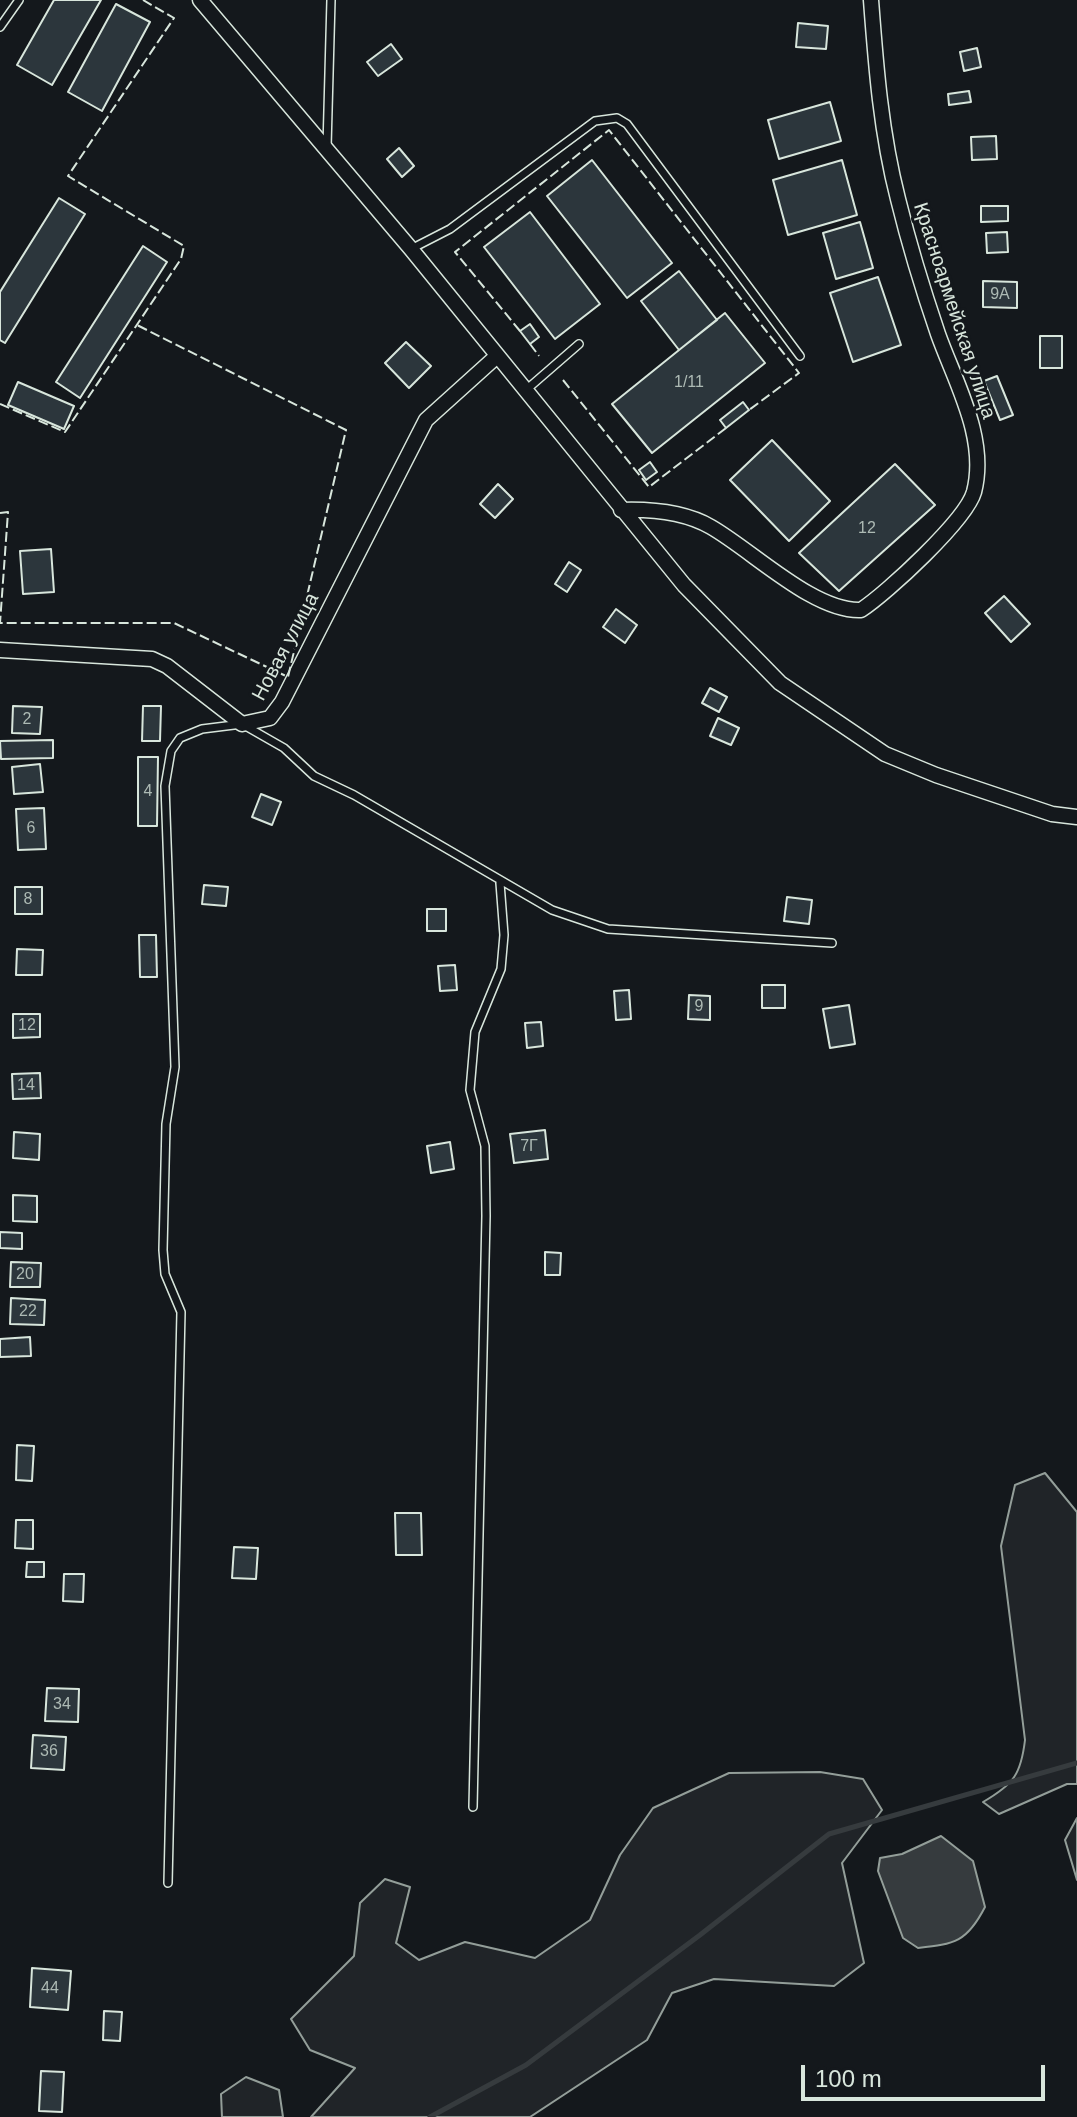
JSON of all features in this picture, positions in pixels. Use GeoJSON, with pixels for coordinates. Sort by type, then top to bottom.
{"type":"FeatureCollection","features":[{"type":"Feature","properties":{"kind":"street"},"geometry":{"type":"LineString","coordinates":[[200,0],[411,249],[621,510],[728,634],[780,683],[885,754],[936,775],[1052,814],[1077,817]]}},
{"type":"Feature","properties":{"kind":"street","name":"Красноармейская улица"},"geometry":{"type":"LineString","coordinates":[[621,510],[651,509],[709,525],[832,607],[861,610],[881,597],[962,514],[973,494],[974,445],[968,410],[939,335],[886,149],[871,0]]}},
{"type":"Feature","properties":{"kind":"street","name":"Новая улица"},"geometry":{"type":"LineString","coordinates":[[0,650],[152,659],[167,666],[242,724],[270,718],[282,702],[426,420],[497,356]]}},
{"type":"Feature","properties":{"kind":"lane"},"geometry":{"type":"LineString","coordinates":[[0,27],[19,0]]}},
{"type":"Feature","properties":{"kind":"lane"},"geometry":{"type":"LineString","coordinates":[[327,149],[331,0]]}},
{"type":"Feature","properties":{"kind":"lane"},"geometry":{"type":"LineString","coordinates":[[411,249],[450,229],[595,121],[617,118],[627,124],[800,356]]}},
{"type":"Feature","properties":{"kind":"lane"},"geometry":{"type":"LineString","coordinates":[[525,391],[579,344]]}},
{"type":"Feature","properties":{"kind":"lane"},"geometry":{"type":"LineString","coordinates":[[168,1883],[181,1312],[165,1274],[163,1250],[166,1124],[175,1067],[165,786],[171,751],[180,738],[202,729],[242,724],[284,748],[314,776],[354,795],[500,883],[552,910],[608,929],[832,943]]}},
{"type":"Feature","properties":{"kind":"lane"},"geometry":{"type":"LineString","coordinates":[[473,1807],[486,1202],[485,1146],[470,1090],[475,1032],[501,969],[504,935],[500,883]]}},
{"type":"Feature","properties":{"kind":"shaded area"},"geometry":{"type":"Polygon","coordinates":[[[1045,1473],[1077,1512],[1077,1784],[1067,1784],[999,1814],[983,1802],[1002,1790],[1014,1777],[1021,1762],[1025,1740],[1001,1546],[1015,1485],[1045,1473]]]}},
{"type":"Feature","properties":{"kind":"shaded area"},"geometry":{"type":"Polygon","coordinates":[[[820,1772],[863,1779],[882,1810],[842,1863],[864,1963],[834,1986],[714,1979],[672,1993],[647,2040],[530,2117],[311,2117],[355,2068],[310,2050],[291,2019],[354,1956],[360,1903],[385,1879],[410,1887],[396,1943],[419,1960],[465,1942],[535,1958],[590,1920],[620,1855],[653,1808],[729,1773],[820,1772]]]}},
{"type":"Feature","properties":{"kind":"shaded area"},"geometry":{"type":"Polygon","coordinates":[[[1077,1818],[1077,1880],[1065,1840],[1077,1818]]]}},
{"type":"Feature","properties":{"kind":"shaded area"},"geometry":{"type":"Polygon","coordinates":[[[941,1836],[973,1861],[985,1907],[972,1928],[959,1939],[918,1948],[903,1938],[878,1871],[880,1858],[902,1854],[941,1836]]]}},
{"type":"Feature","properties":{"kind":"shaded area"},"geometry":{"type":"Polygon","coordinates":[[[246,2077],[279,2090],[283,2117],[222,2117],[221,2094],[246,2077]]]}},
{"type":"Feature","properties":{"kind":"building"},"geometry":{"type":"Polygon","coordinates":[[[54,0],[101,0],[52,85],[17,65],[54,0]]]}},
{"type":"Feature","properties":{"kind":"building"},"geometry":{"type":"Polygon","coordinates":[[[116,4],[150,22],[102,111],[68,92],[116,4]]]}},
{"type":"Feature","properties":{"kind":"building"},"geometry":{"type":"Polygon","coordinates":[[[798,23],[828,26],[826,49],[796,47],[798,23]]]}},
{"type":"Feature","properties":{"kind":"building"},"geometry":{"type":"Polygon","coordinates":[[[391,44],[402,59],[378,76],[367,62],[391,44]]]}},
{"type":"Feature","properties":{"kind":"building"},"geometry":{"type":"Polygon","coordinates":[[[977,48],[981,67],[964,71],[960,52],[977,48]]]}},
{"type":"Feature","properties":{"kind":"building"},"geometry":{"type":"Polygon","coordinates":[[[969,91],[971,102],[949,105],[948,94],[969,91]]]}},
{"type":"Feature","properties":{"kind":"building"},"geometry":{"type":"Polygon","coordinates":[[[830,102],[841,141],[779,159],[768,120],[830,102]]]}},
{"type":"Feature","properties":{"kind":"building"},"geometry":{"type":"Polygon","coordinates":[[[996,136],[997,159],[972,160],[971,137],[996,136]]]}},
{"type":"Feature","properties":{"kind":"building"},"geometry":{"type":"Polygon","coordinates":[[[399,148],[414,166],[402,177],[387,159],[399,148]]]}},
{"type":"Feature","properties":{"kind":"building"},"geometry":{"type":"Polygon","coordinates":[[[592,160],[672,263],[627,298],[547,196],[592,160]]]}},
{"type":"Feature","properties":{"kind":"building"},"geometry":{"type":"Polygon","coordinates":[[[842,160],[857,215],[788,235],[773,180],[842,160]]]}},
{"type":"Feature","properties":{"kind":"building"},"geometry":{"type":"Polygon","coordinates":[[[59,198],[85,214],[5,343],[0,340],[0,292],[59,198]]]}},
{"type":"Feature","properties":{"kind":"building"},"geometry":{"type":"Polygon","coordinates":[[[981,206],[1008,206],[1008,221],[981,222],[981,206]]]}},
{"type":"Feature","properties":{"kind":"building"},"geometry":{"type":"Polygon","coordinates":[[[530,212],[600,304],[555,339],[484,247],[530,212]]]}},
{"type":"Feature","properties":{"kind":"building"},"geometry":{"type":"Polygon","coordinates":[[[860,222],[873,268],[836,279],[823,233],[860,222]]]}},
{"type":"Feature","properties":{"kind":"building"},"geometry":{"type":"Polygon","coordinates":[[[1007,232],[1008,252],[987,253],[986,233],[1007,232]]]}},
{"type":"Feature","properties":{"kind":"building"},"geometry":{"type":"Polygon","coordinates":[[[143,246],[167,262],[80,398],[56,382],[143,246]]]}},
{"type":"Feature","properties":{"kind":"building"},"geometry":{"type":"Polygon","coordinates":[[[679,271],[717,320],[679,350],[641,301],[679,271]]]}},
{"type":"Feature","properties":{"kind":"building"},"geometry":{"type":"Polygon","coordinates":[[[878,277],[901,345],[853,362],[830,293],[878,277]]]}},
{"type":"Feature","properties":{"kind":"building"},"geometry":{"type":"Polygon","coordinates":[[[983,281],[1017,282],[1017,308],[983,307],[983,281]]]}},
{"type":"Feature","properties":{"kind":"building"},"geometry":{"type":"Polygon","coordinates":[[[725,313],[765,363],[652,453],[612,404],[725,313]]]}},
{"type":"Feature","properties":{"kind":"building"},"geometry":{"type":"Polygon","coordinates":[[[530,324],[539,337],[530,344],[520,331],[530,324]]]}},
{"type":"Feature","properties":{"kind":"building"},"geometry":{"type":"Polygon","coordinates":[[[1040,336],[1062,336],[1062,368],[1040,368],[1040,336]]]}},
{"type":"Feature","properties":{"kind":"building"},"geometry":{"type":"Polygon","coordinates":[[[406,342],[431,366],[409,388],[385,363],[406,342]]]}},
{"type":"Feature","properties":{"kind":"building"},"geometry":{"type":"Polygon","coordinates":[[[997,376],[1013,415],[1000,420],[984,381],[997,376]]]}},
{"type":"Feature","properties":{"kind":"building"},"geometry":{"type":"Polygon","coordinates":[[[18,382],[74,406],[64,429],[8,405],[18,382]]]}},
{"type":"Feature","properties":{"kind":"building"},"geometry":{"type":"Polygon","coordinates":[[[743,402],[749,410],[726,428],[720,420],[743,402]]]}},
{"type":"Feature","properties":{"kind":"building"},"geometry":{"type":"Polygon","coordinates":[[[772,440],[830,501],[789,541],[730,480],[772,440]]]}},
{"type":"Feature","properties":{"kind":"building"},"geometry":{"type":"Polygon","coordinates":[[[650,462],[657,472],[646,480],[639,470],[650,462]]]}},
{"type":"Feature","properties":{"kind":"building"},"geometry":{"type":"Polygon","coordinates":[[[895,464],[935,505],[839,591],[799,553],[895,464]]]}},
{"type":"Feature","properties":{"kind":"building"},"geometry":{"type":"Polygon","coordinates":[[[498,484],[513,499],[495,518],[480,504],[498,484]]]}},
{"type":"Feature","properties":{"kind":"building"},"geometry":{"type":"Polygon","coordinates":[[[51,549],[54,592],[23,594],[20,551],[51,549]]]}},
{"type":"Feature","properties":{"kind":"building"},"geometry":{"type":"Polygon","coordinates":[[[569,562],[581,570],[567,592],[555,584],[569,562]]]}},
{"type":"Feature","properties":{"kind":"building"},"geometry":{"type":"Polygon","coordinates":[[[1004,596],[1030,624],[1011,642],[985,613],[1004,596]]]}},
{"type":"Feature","properties":{"kind":"building"},"geometry":{"type":"Polygon","coordinates":[[[616,609],[637,625],[625,643],[603,627],[616,609]]]}},
{"type":"Feature","properties":{"kind":"building"},"geometry":{"type":"Polygon","coordinates":[[[710,688],[727,697],[719,712],[702,703],[710,688]]]}},
{"type":"Feature","properties":{"kind":"building"},"geometry":{"type":"Polygon","coordinates":[[[13,706],[42,707],[40,734],[12,733],[13,706]]]}},
{"type":"Feature","properties":{"kind":"building"},"geometry":{"type":"Polygon","coordinates":[[[143,706],[161,706],[160,741],[142,741],[143,706]]]}},
{"type":"Feature","properties":{"kind":"building"},"geometry":{"type":"Polygon","coordinates":[[[718,718],[739,728],[731,745],[710,736],[718,718]]]}},
{"type":"Feature","properties":{"kind":"building"},"geometry":{"type":"Polygon","coordinates":[[[53,740],[53,758],[1,759],[0,741],[53,740]]]}},
{"type":"Feature","properties":{"kind":"building"},"geometry":{"type":"Polygon","coordinates":[[[138,757],[158,757],[157,826],[138,826],[138,757]]]}},
{"type":"Feature","properties":{"kind":"building"},"geometry":{"type":"Polygon","coordinates":[[[40,764],[43,792],[14,794],[12,767],[40,764]]]}},
{"type":"Feature","properties":{"kind":"building"},"geometry":{"type":"Polygon","coordinates":[[[261,794],[281,802],[272,825],[252,817],[261,794]]]}},
{"type":"Feature","properties":{"kind":"building"},"geometry":{"type":"Polygon","coordinates":[[[44,808],[46,849],[18,850],[16,809],[44,808]]]}},
{"type":"Feature","properties":{"kind":"building"},"geometry":{"type":"Polygon","coordinates":[[[204,885],[228,887],[226,906],[202,904],[204,885]]]}},
{"type":"Feature","properties":{"kind":"building"},"geometry":{"type":"Polygon","coordinates":[[[15,887],[42,887],[42,914],[15,914],[15,887]]]}},
{"type":"Feature","properties":{"kind":"building"},"geometry":{"type":"Polygon","coordinates":[[[787,897],[812,900],[809,924],[784,921],[787,897]]]}},
{"type":"Feature","properties":{"kind":"building"},"geometry":{"type":"Polygon","coordinates":[[[427,909],[446,909],[446,931],[427,931],[427,909]]]}},
{"type":"Feature","properties":{"kind":"building"},"geometry":{"type":"Polygon","coordinates":[[[139,935],[156,935],[157,977],[140,977],[139,935]]]}},
{"type":"Feature","properties":{"kind":"building"},"geometry":{"type":"Polygon","coordinates":[[[17,949],[43,950],[42,975],[16,975],[17,949]]]}},
{"type":"Feature","properties":{"kind":"building"},"geometry":{"type":"Polygon","coordinates":[[[455,965],[457,990],[440,991],[438,966],[455,965]]]}},
{"type":"Feature","properties":{"kind":"building"},"geometry":{"type":"Polygon","coordinates":[[[762,985],[785,985],[785,1008],[762,1008],[762,985]]]}},
{"type":"Feature","properties":{"kind":"building"},"geometry":{"type":"Polygon","coordinates":[[[629,990],[631,1019],[616,1020],[614,991],[629,990]]]}},
{"type":"Feature","properties":{"kind":"building"},"geometry":{"type":"Polygon","coordinates":[[[689,995],[710,996],[710,1020],[688,1019],[689,995]]]}},
{"type":"Feature","properties":{"kind":"building"},"geometry":{"type":"Polygon","coordinates":[[[849,1005],[855,1044],[830,1048],[823,1009],[849,1005]]]}},
{"type":"Feature","properties":{"kind":"building"},"geometry":{"type":"Polygon","coordinates":[[[13,1014],[40,1014],[40,1037],[13,1038],[13,1014]]]}},
{"type":"Feature","properties":{"kind":"building"},"geometry":{"type":"Polygon","coordinates":[[[541,1022],[543,1046],[527,1048],[525,1023],[541,1022]]]}},
{"type":"Feature","properties":{"kind":"building"},"geometry":{"type":"Polygon","coordinates":[[[40,1073],[41,1098],[13,1099],[12,1074],[40,1073]]]}},
{"type":"Feature","properties":{"kind":"building"},"geometry":{"type":"Polygon","coordinates":[[[545,1130],[548,1159],[514,1163],[510,1134],[545,1130]]]}},
{"type":"Feature","properties":{"kind":"building"},"geometry":{"type":"Polygon","coordinates":[[[14,1132],[40,1134],[39,1160],[13,1158],[14,1132]]]}},
{"type":"Feature","properties":{"kind":"building"},"geometry":{"type":"Polygon","coordinates":[[[450,1142],[454,1169],[431,1173],[427,1146],[450,1142]]]}},
{"type":"Feature","properties":{"kind":"building"},"geometry":{"type":"Polygon","coordinates":[[[13,1195],[37,1196],[37,1222],[13,1221],[13,1195]]]}},
{"type":"Feature","properties":{"kind":"building"},"geometry":{"type":"Polygon","coordinates":[[[0,1232],[22,1233],[22,1249],[0,1248],[0,1232]]]}},
{"type":"Feature","properties":{"kind":"building"},"geometry":{"type":"Polygon","coordinates":[[[545,1252],[561,1253],[560,1275],[545,1275],[545,1252]]]}},
{"type":"Feature","properties":{"kind":"building"},"geometry":{"type":"Polygon","coordinates":[[[11,1262],[41,1263],[40,1287],[10,1287],[11,1262]]]}},
{"type":"Feature","properties":{"kind":"building"},"geometry":{"type":"Polygon","coordinates":[[[11,1298],[45,1300],[44,1325],[10,1324],[11,1298]]]}},
{"type":"Feature","properties":{"kind":"building"},"geometry":{"type":"Polygon","coordinates":[[[30,1337],[31,1356],[0,1357],[0,1339],[30,1337]]]}},
{"type":"Feature","properties":{"kind":"building"},"geometry":{"type":"Polygon","coordinates":[[[17,1445],[34,1446],[32,1481],[16,1480],[17,1445]]]}},
{"type":"Feature","properties":{"kind":"building"},"geometry":{"type":"Polygon","coordinates":[[[395,1513],[421,1513],[422,1555],[396,1555],[395,1513]]]}},
{"type":"Feature","properties":{"kind":"building"},"geometry":{"type":"Polygon","coordinates":[[[16,1520],[33,1520],[33,1549],[15,1548],[16,1520]]]}},
{"type":"Feature","properties":{"kind":"building"},"geometry":{"type":"Polygon","coordinates":[[[234,1547],[258,1548],[256,1579],[232,1578],[234,1547]]]}},
{"type":"Feature","properties":{"kind":"building"},"geometry":{"type":"Polygon","coordinates":[[[27,1562],[44,1562],[44,1577],[26,1577],[27,1562]]]}},
{"type":"Feature","properties":{"kind":"building"},"geometry":{"type":"Polygon","coordinates":[[[64,1574],[84,1574],[83,1602],[63,1601],[64,1574]]]}},
{"type":"Feature","properties":{"kind":"building"},"geometry":{"type":"Polygon","coordinates":[[[47,1688],[79,1689],[78,1722],[45,1721],[47,1688]]]}},
{"type":"Feature","properties":{"kind":"building"},"geometry":{"type":"Polygon","coordinates":[[[33,1735],[66,1737],[64,1770],[31,1768],[33,1735]]]}},
{"type":"Feature","properties":{"kind":"building"},"geometry":{"type":"Polygon","coordinates":[[[32,1968],[71,1971],[68,2010],[30,2007],[32,1968]]]}},
{"type":"Feature","properties":{"kind":"building"},"geometry":{"type":"Polygon","coordinates":[[[104,2011],[122,2012],[120,2041],[103,2040],[104,2011]]]}},
{"type":"Feature","properties":{"kind":"building"},"geometry":{"type":"Polygon","coordinates":[[[41,2071],[64,2072],[62,2112],[39,2111],[41,2071]]]}},
{"type":"Feature","properties":{"kind":"waterway"},"geometry":{"type":"LineString","coordinates":[[430,2117],[526,2065],[829,1834],[1077,1763]]}},
{"type":"Feature","properties":{"kind":"fence"},"geometry":{"type":"LineString","coordinates":[[0,404],[65,432],[181,259],[184,246],[68,176],[174,18],[143,0]]}},
{"type":"Feature","properties":{"kind":"fence"},"geometry":{"type":"LineString","coordinates":[[520,331],[455,252],[609,130],[799,373],[749,410]]}},
{"type":"Feature","properties":{"kind":"fence"},"geometry":{"type":"LineString","coordinates":[[0,513],[8,512],[0,623],[174,623],[288,677],[346,430],[137,325]]}},
{"type":"Feature","properties":{"kind":"fence"},"geometry":{"type":"LineString","coordinates":[[530,344],[539,356]]}},
{"type":"Feature","properties":{"kind":"fence"},"geometry":{"type":"LineString","coordinates":[[563,380],[649,487],[726,428]]}}]}
